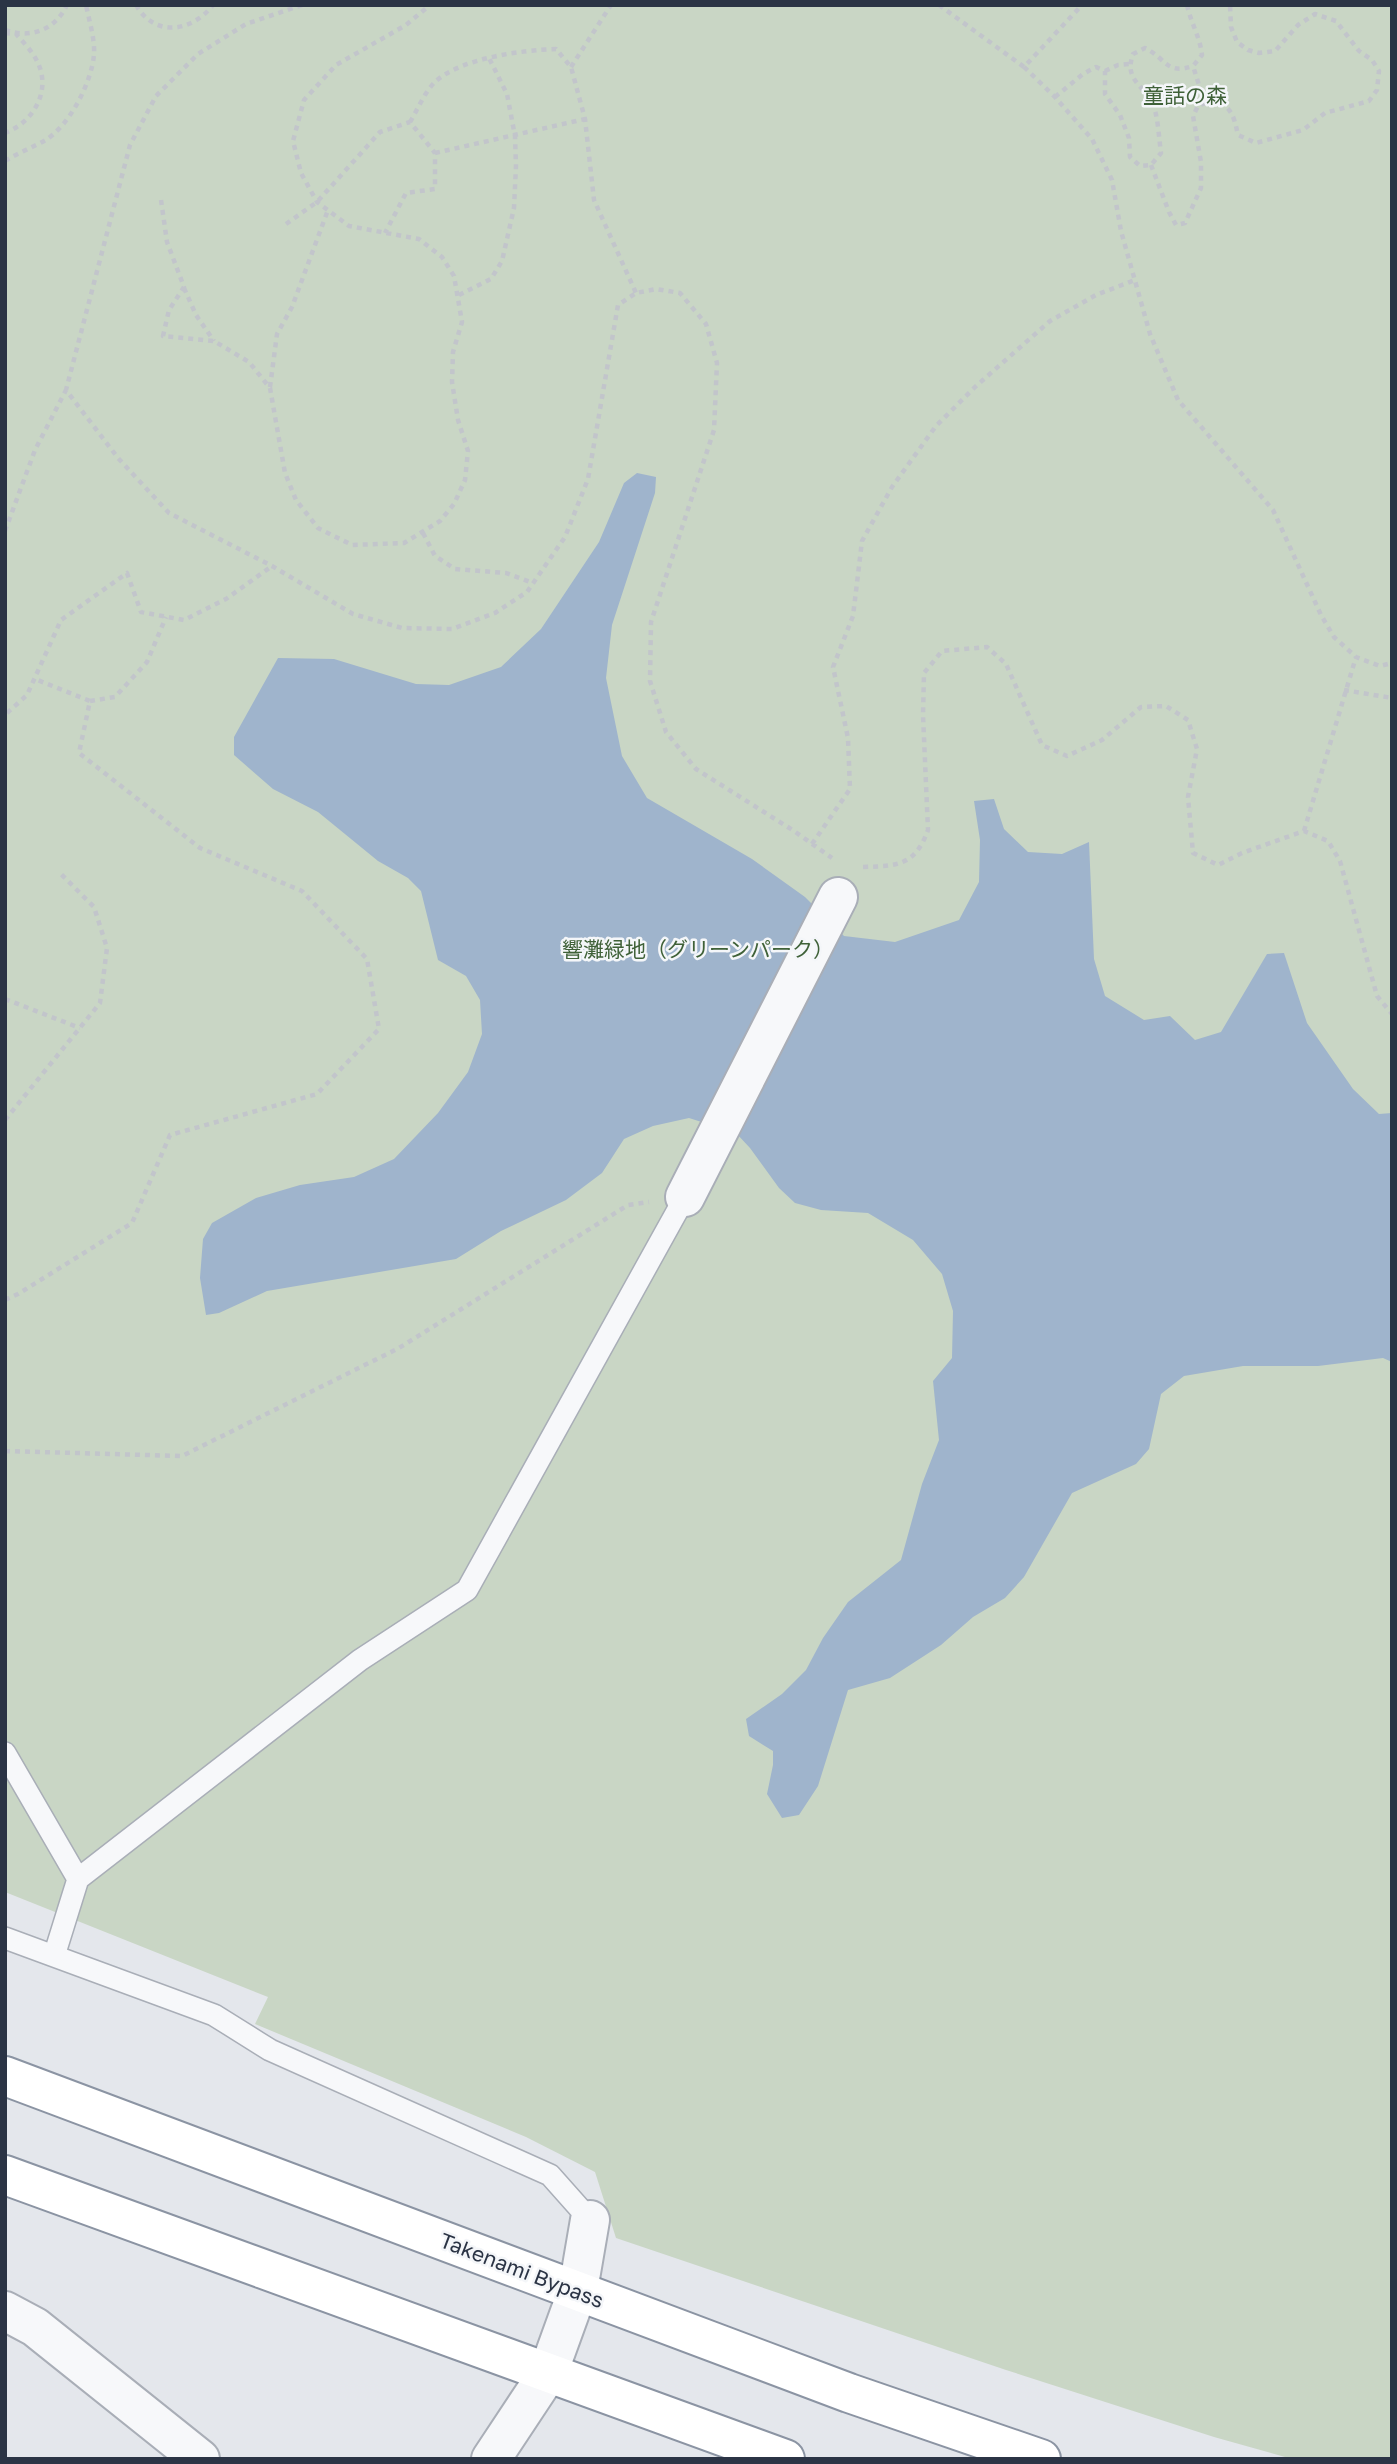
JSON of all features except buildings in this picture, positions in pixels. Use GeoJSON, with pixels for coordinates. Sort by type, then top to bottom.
{"type":"FeatureCollection","features":[{"type":"Feature","properties":{"kind":"highway","name":"Takenami Bypass"},"geometry":{"type":"LineString","coordinates":[[5,2076],[849,2393],[1041,2459]]}},
{"type":"Feature","properties":{"kind":"highway"},"geometry":{"type":"LineString","coordinates":[[5,2175],[785,2459]]}},
{"type":"Feature","properties":{"kind":"street"},"geometry":{"type":"LineString","coordinates":[[685,1197],[847,882]]}},
{"type":"Feature","properties":{"kind":"street"},"geometry":{"type":"LineString","coordinates":[[491,2459],[548,2372],[578,2290],[590,2220]]}},
{"type":"Feature","properties":{"kind":"street"},"geometry":{"type":"LineString","coordinates":[[5,2311],[35,2326],[200,2459]]}},
{"type":"Feature","properties":{"kind":"lane"},"geometry":{"type":"LineString","coordinates":[[54,1956],[78,1879],[360,1660],[467,1590],[685,1197]]}},
{"type":"Feature","properties":{"kind":"lane"},"geometry":{"type":"LineString","coordinates":[[5,1753],[78,1879]]}},
{"type":"Feature","properties":{"kind":"lane"},"geometry":{"type":"LineString","coordinates":[[5,1938],[214,2015],[270,2050],[550,2175],[590,2220]]}},
{"type":"Feature","properties":{"kind":"path"},"geometry":{"type":"LineString","coordinates":[[5,32],[31,34],[45,30],[57,21],[67,5]]}},
{"type":"Feature","properties":{"kind":"path"},"geometry":{"type":"LineString","coordinates":[[5,161],[21,150],[46,140],[68,116],[87,85],[94,52],[86,5]]}},
{"type":"Feature","properties":{"kind":"path"},"geometry":{"type":"LineString","coordinates":[[136,5],[151,22],[178,28],[203,17],[212,5]]}},
{"type":"Feature","properties":{"kind":"path"},"geometry":{"type":"LineString","coordinates":[[5,531],[35,450],[66,390],[130,145],[156,96],[198,54],[246,24],[302,5]]}},
{"type":"Feature","properties":{"kind":"path"},"geometry":{"type":"LineString","coordinates":[[328,210],[292,307],[277,334],[270,388],[285,473],[296,500],[318,528],[352,545],[404,543],[440,521],[454,504],[465,480],[468,451],[458,420],[452,382],[453,352],[462,322],[454,276],[442,257],[419,239],[349,226],[328,210],[317,202],[301,173],[293,141],[304,100],[336,65],[405,25],[430,5]]}},
{"type":"Feature","properties":{"kind":"path"},"geometry":{"type":"LineString","coordinates":[[570,67],[611,5]]}},
{"type":"Feature","properties":{"kind":"path"},"geometry":{"type":"LineString","coordinates":[[939,5],[1024,67],[1092,139],[1112,180],[1121,230],[1150,334],[1178,400],[1273,510],[1321,615],[1334,637],[1356,657],[1380,666],[1392,663]]}},
{"type":"Feature","properties":{"kind":"path"},"geometry":{"type":"LineString","coordinates":[[1024,67],[1082,5]]}},
{"type":"Feature","properties":{"kind":"path"},"geometry":{"type":"LineString","coordinates":[[1105,71],[1105,94],[1120,115],[1129,138],[1129,157],[1140,166],[1152,164],[1161,153],[1154,104],[1133,78],[1130,64],[1133,54],[1145,48],[1157,54],[1168,67],[1180,71],[1193,66],[1202,55],[1200,40],[1191,22],[1187,5]]}},
{"type":"Feature","properties":{"kind":"path"},"geometry":{"type":"LineString","coordinates":[[1152,164],[1176,225],[1185,223],[1201,188],[1201,162],[1192,116],[1198,106],[1213,100],[1224,103],[1234,115],[1238,135],[1256,142],[1303,130],[1325,113],[1369,102],[1377,90],[1379,71],[1373,60],[1359,51],[1336,21],[1315,14],[1298,25],[1275,51],[1259,53],[1248,50],[1237,42],[1231,27],[1230,5]]}},
{"type":"Feature","properties":{"kind":"path"},"geometry":{"type":"LineString","coordinates":[[5,133],[23,125],[34,111],[41,95],[42,78],[37,62],[16,34]]}},
{"type":"Feature","properties":{"kind":"path"},"geometry":{"type":"LineString","coordinates":[[286,224],[317,202],[380,132],[410,122],[433,83],[447,73],[489,58],[527,50],[556,49],[570,67],[585,119],[594,200],[636,293]]}},
{"type":"Feature","properties":{"kind":"path"},"geometry":{"type":"LineString","coordinates":[[459,295],[491,279],[502,261],[514,208],[514,135],[507,94],[489,58]]}},
{"type":"Feature","properties":{"kind":"path"},"geometry":{"type":"LineString","coordinates":[[1055,97],[1096,67],[1105,71],[1118,65],[1130,64]]}},
{"type":"Feature","properties":{"kind":"path"},"geometry":{"type":"LineString","coordinates":[[1193,66],[1205,102]]}},
{"type":"Feature","properties":{"kind":"path"},"geometry":{"type":"LineString","coordinates":[[435,153],[585,119]]}},
{"type":"Feature","properties":{"kind":"path"},"geometry":{"type":"LineString","coordinates":[[385,233],[406,193],[435,189],[435,153],[410,122]]}},
{"type":"Feature","properties":{"kind":"path"},"geometry":{"type":"LineString","coordinates":[[160,200],[167,242],[196,315],[214,341],[249,362],[270,388]]}},
{"type":"Feature","properties":{"kind":"path"},"geometry":{"type":"LineString","coordinates":[[812,844],[850,789],[848,738],[833,667],[853,616],[862,541],[892,486],[936,426],[975,387],[1050,321],[1096,295],[1135,280]]}},
{"type":"Feature","properties":{"kind":"path"},"geometry":{"type":"LineString","coordinates":[[184,287],[169,310],[163,336],[214,341]]}},
{"type":"Feature","properties":{"kind":"path"},"geometry":{"type":"LineString","coordinates":[[66,390],[118,457],[169,513],[272,566],[353,614],[402,628],[452,629],[495,613],[527,592],[565,537],[588,479],[618,305],[636,293],[656,289],[680,293],[706,324],[717,363],[715,430],[651,622],[650,681],[666,732],[696,769],[834,860]]}},
{"type":"Feature","properties":{"kind":"path"},"geometry":{"type":"LineString","coordinates":[[423,533],[435,556],[455,569],[506,573],[533,583]]}},
{"type":"Feature","properties":{"kind":"path"},"geometry":{"type":"LineString","coordinates":[[6,712],[27,695],[61,620],[127,573],[141,612],[184,620],[226,598],[272,566]]}},
{"type":"Feature","properties":{"kind":"path"},"geometry":{"type":"LineString","coordinates":[[35,678],[90,701],[115,697],[147,662],[166,617]]}},
{"type":"Feature","properties":{"kind":"path"},"geometry":{"type":"LineString","coordinates":[[847,882],[907,861],[921,848],[928,830],[924,673],[942,651],[987,647],[1006,664],[1042,745],[1067,756],[1102,740],[1141,707],[1166,706],[1188,720],[1197,749],[1188,797],[1193,853],[1218,865],[1242,853],[1304,831],[1328,841],[1340,861],[1377,996],[1392,1014]]}},
{"type":"Feature","properties":{"kind":"path"},"geometry":{"type":"LineString","coordinates":[[1304,831],[1356,657]]}},
{"type":"Feature","properties":{"kind":"path"},"geometry":{"type":"LineString","coordinates":[[1345,690],[1392,698]]}},
{"type":"Feature","properties":{"kind":"path"},"geometry":{"type":"LineString","coordinates":[[5,1300],[132,1223],[170,1135],[317,1094],[379,1029],[367,959],[302,891],[200,848],[79,753],[90,701]]}},
{"type":"Feature","properties":{"kind":"path"},"geometry":{"type":"LineString","coordinates":[[5,1120],[100,1003],[107,947],[94,907],[59,872]]}},
{"type":"Feature","properties":{"kind":"path"},"geometry":{"type":"LineString","coordinates":[[5,999],[80,1028]]}},
{"type":"Feature","properties":{"kind":"path"},"geometry":{"type":"LineString","coordinates":[[5,1451],[182,1456],[399,1348],[628,1205],[685,1197]]}},
{"type":"Feature","properties":{"kind":"green space","name":"響灘緑地（グリーンパーク）"},"geometry":{"type":"Polygon","coordinates":[[[5,5],[1392,5],[1392,2459],[1292,2459],[1214,2437],[1006,2370],[616,2238],[595,2172],[526,2137],[255,2024],[268,1997],[5,1892],[5,5]]]}},
{"type":"Feature","properties":{"kind":"water"},"geometry":{"type":"Polygon","coordinates":[[[637,473],[656,477],[655,493],[612,625],[606,678],[622,756],[647,798],[752,859],[805,897],[844,936],[895,942],[959,920],[979,882],[980,840],[974,801],[994,799],[1004,829],[1028,852],[1062,854],[1089,842],[1094,959],[1105,996],[1144,1020],[1170,1016],[1195,1040],[1221,1032],[1267,954],[1284,953],[1307,1023],[1353,1089],[1379,1114],[1392,1113],[1392,1362],[1383,1358],[1318,1366],[1243,1366],[1184,1376],[1161,1394],[1149,1449],[1136,1464],[1072,1493],[1024,1577],[1005,1598],[973,1617],[941,1645],[890,1678],[848,1690],[818,1786],[799,1815],[782,1818],[767,1794],[773,1751],[749,1736],[746,1719],[782,1694],[806,1670],[823,1638],[848,1602],[901,1560],[922,1484],[939,1440],[933,1381],[952,1358],[953,1311],[942,1274],[913,1240],[868,1213],[821,1210],[795,1203],[779,1188],[736,1133],[689,1118],[653,1126],[624,1139],[602,1173],[566,1200],[501,1231],[456,1259],[267,1291],[219,1313],[206,1315],[200,1278],[203,1239],[212,1223],[256,1198],[300,1185],[354,1177],[394,1159],[438,1113],[468,1072],[482,1034],[480,1000],[466,976],[438,960],[421,891],[408,878],[378,861],[318,812],[273,789],[234,755],[234,737],[278,658],[334,659],[416,684],[449,685],[501,667],[541,629],[599,542],[624,483],[637,473]]]}},
{"type":"Feature","properties":{"kind":"park label","name":"童話の森"},"geometry":{"type":"Point","coordinates":[1185,95]}}]}
